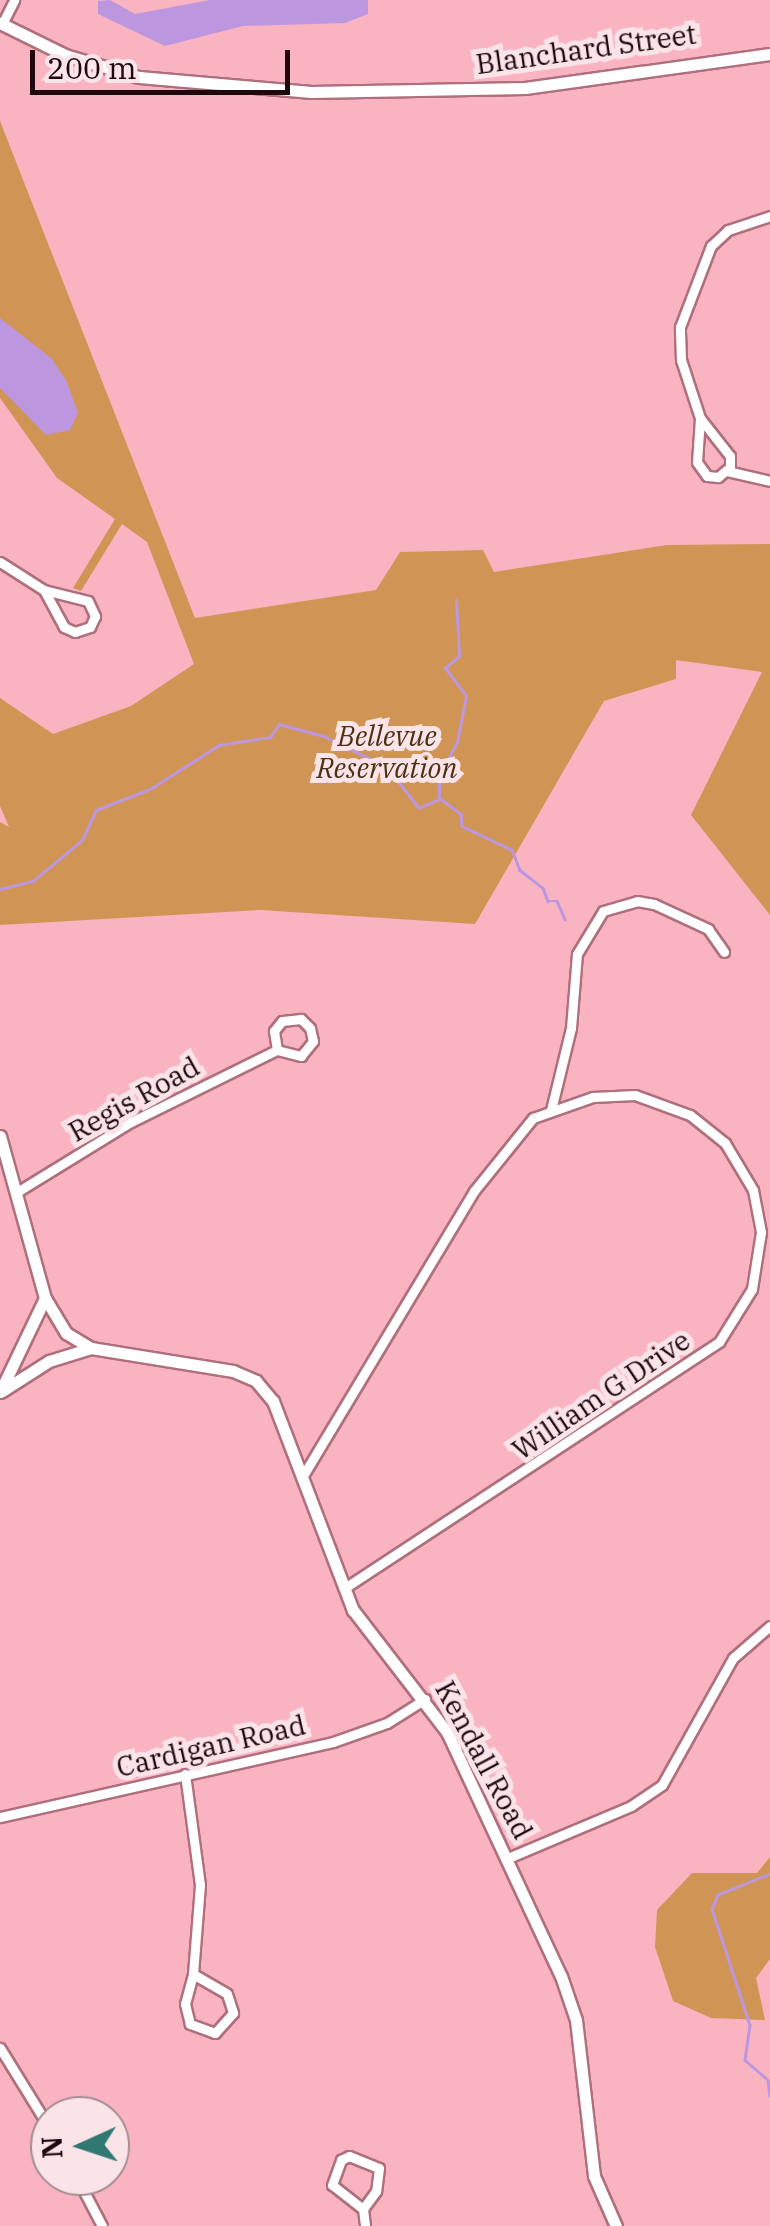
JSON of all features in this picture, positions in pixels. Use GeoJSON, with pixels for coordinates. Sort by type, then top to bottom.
{"type":"FeatureCollection","features":[{"type":"Feature","properties":{"kind":"street"},"geometry":{"type":"LineString","coordinates":[[1,23],[14,0]]}},
{"type":"Feature","properties":{"kind":"street","name":"Blanchard Street"},"geometry":{"type":"LineString","coordinates":[[1,23],[66,55],[139,77],[310,92],[525,88],[770,54]]}},
{"type":"Feature","properties":{"kind":"street"},"geometry":{"type":"LineString","coordinates":[[770,216],[728,230],[699,265],[679,347],[700,418],[698,468],[712,478],[727,471],[770,481]]}},
{"type":"Feature","properties":{"kind":"street"},"geometry":{"type":"LineString","coordinates":[[700,418],[728,450],[727,471]]}},
{"type":"Feature","properties":{"kind":"street"},"geometry":{"type":"LineString","coordinates":[[0,562],[44,590],[88,601],[94,616],[90,626],[80,632],[64,627],[44,590]]}},
{"type":"Feature","properties":{"kind":"street"},"geometry":{"type":"LineString","coordinates":[[550,1110],[571,1028],[578,954],[603,911],[638,901],[654,904],[708,930],[724,952]]}},
{"type":"Feature","properties":{"kind":"street","name":"Regis Road"},"geometry":{"type":"LineString","coordinates":[[16,1192],[131,1122],[276,1050],[301,1056],[313,1041],[310,1028],[300,1019],[282,1021],[274,1031],[276,1050]]}},
{"type":"Feature","properties":{"kind":"street","name":"William G Drive"},"geometry":{"type":"LineString","coordinates":[[304,1474],[497,1156],[533,1118],[593,1097],[635,1095],[690,1115],[725,1143],[765,1212],[752,1290],[719,1342],[345,1588]]}},
{"type":"Feature","properties":{"kind":"street"},"geometry":{"type":"LineString","coordinates":[[0,1136],[44,1298],[56,1323],[91,1348]]}},
{"type":"Feature","properties":{"kind":"street"},"geometry":{"type":"LineString","coordinates":[[0,1392],[44,1298]]}},
{"type":"Feature","properties":{"kind":"street"},"geometry":{"type":"LineString","coordinates":[[0,1392],[49,1361],[91,1348]]}},
{"type":"Feature","properties":{"kind":"street","name":"Kendall Road"},"geometry":{"type":"LineString","coordinates":[[91,1348],[219,1369],[266,1390],[304,1474],[345,1588],[364,1625],[425,1699],[508,1858],[573,2004],[589,2152],[616,2226]]}},
{"type":"Feature","properties":{"kind":"street"},"geometry":{"type":"LineString","coordinates":[[508,1858],[630,1806],[662,1786],[733,1658],[770,1626]]}},
{"type":"Feature","properties":{"kind":"street","name":"Cardigan Road"},"geometry":{"type":"LineString","coordinates":[[0,1817],[368,1732],[425,1699]]}},
{"type":"Feature","properties":{"kind":"street"},"geometry":{"type":"LineString","coordinates":[[185,1774],[200,1886],[192,1974],[185,2004],[190,2024],[215,2032],[232,2013],[227,1994],[192,1974]]}},
{"type":"Feature","properties":{"kind":"street"},"geometry":{"type":"LineString","coordinates":[[0,2048],[30,2096]]}},
{"type":"Feature","properties":{"kind":"street"},"geometry":{"type":"LineString","coordinates":[[363,2209],[332,2185],[341,2160],[349,2156],[379,2168],[376,2191],[363,2209],[365,2226]]}},
{"type":"Feature","properties":{"kind":"street"},"geometry":{"type":"LineString","coordinates":[[86,2196],[102,2226]]}},
{"type":"Feature","properties":{"kind":"green space","name":"Bellevue Reservation"},"geometry":{"type":"Polygon","coordinates":[[[0,121],[195,618],[376,590],[400,552],[483,550],[494,572],[667,545],[770,544],[770,915],[691,815],[762,672],[676,660],[676,679],[604,701],[475,924],[260,910],[0,925],[0,822],[9,827],[0,806],[0,698],[53,734],[131,706],[194,664],[147,542],[122,524],[81,591],[73,588],[115,519],[57,478],[0,398],[0,121]]]}},
{"type":"Feature","properties":{"kind":"green space"},"geometry":{"type":"Polygon","coordinates":[[[770,1857],[770,1959],[756,1978],[765,2020],[711,2018],[673,2001],[655,1947],[657,1910],[692,1873],[757,1873],[770,1857]]]}},
{"type":"Feature","properties":{"kind":"shaded area"},"geometry":{"type":"Polygon","coordinates":[[[110,0],[135,14],[210,0],[368,0],[368,14],[345,23],[243,26],[165,46],[98,14],[98,1],[110,0]]]}},
{"type":"Feature","properties":{"kind":"shaded area"},"geometry":{"type":"Polygon","coordinates":[[[0,318],[51,358],[66,380],[78,413],[70,430],[46,435],[0,388],[0,318]]]}},
{"type":"Feature","properties":{"kind":"waterway"},"geometry":{"type":"LineString","coordinates":[[439,797],[439,776],[457,742],[466,696],[445,668],[459,656],[456,600]]}},
{"type":"Feature","properties":{"kind":"waterway"},"geometry":{"type":"LineString","coordinates":[[0,889],[33,881],[82,840],[96,810],[150,789],[219,745],[270,737],[279,724],[324,736],[387,767],[419,808],[439,799]]}},
{"type":"Feature","properties":{"kind":"waterway"},"geometry":{"type":"LineString","coordinates":[[441,799],[461,814],[462,826],[512,850],[520,870],[543,888],[548,901],[557,901],[565,919]]}},
{"type":"Feature","properties":{"kind":"waterway"},"geometry":{"type":"LineString","coordinates":[[770,1874],[718,1895],[712,1909],[750,2025],[745,2060],[768,2080],[770,2096]]}}]}
